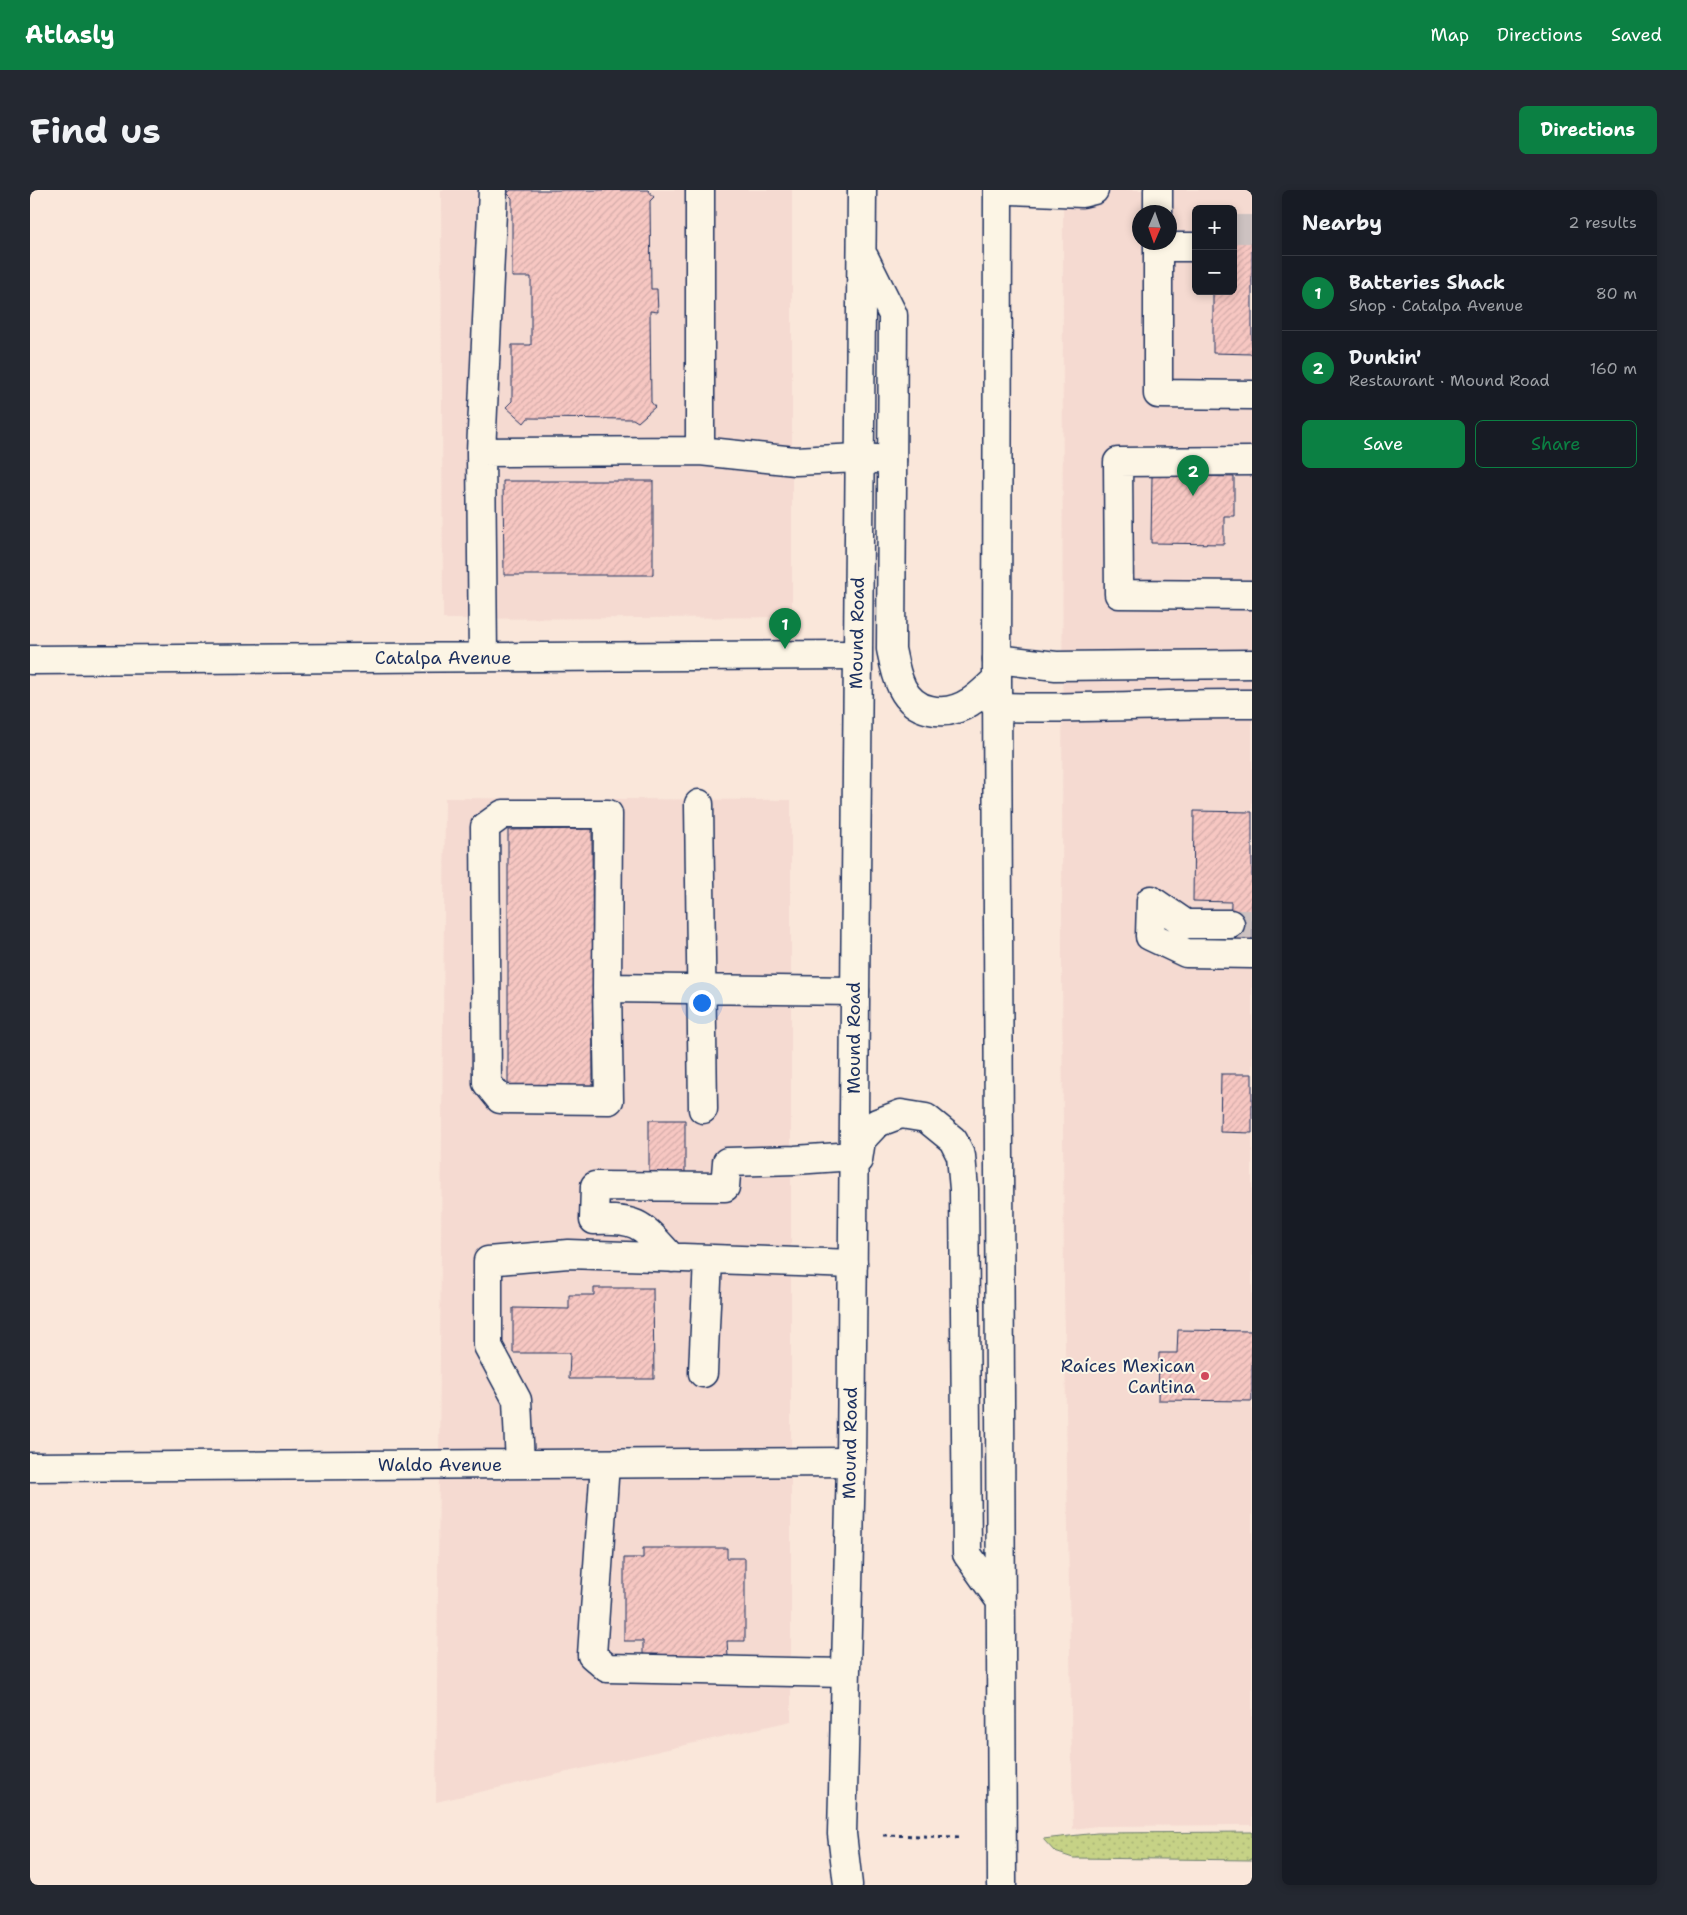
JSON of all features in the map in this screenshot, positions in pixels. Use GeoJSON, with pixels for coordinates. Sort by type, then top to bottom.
{"type":"FeatureCollection","features":[{"type":"Feature","properties":{"kind":"main road"},"geometry":{"type":"LineString","coordinates":[[483,657],[482,452],[493,190]]}},
{"type":"Feature","properties":{"kind":"main road"},"geometry":{"type":"LineString","coordinates":[[700,190],[700,451]]}},
{"type":"Feature","properties":{"kind":"main road","name":"Mound Road"},"geometry":{"type":"LineString","coordinates":[[848,1885],[842,1834],[851,1462],[862,190]]}},
{"type":"Feature","properties":{"kind":"main road"},"geometry":{"type":"LineString","coordinates":[[998,190],[999,1599],[1002,1885]]}},
{"type":"Feature","properties":{"kind":"main road"},"geometry":{"type":"LineString","coordinates":[[1011,190],[1082,193],[1094,190]]}},
{"type":"Feature","properties":{"kind":"main road"},"geometry":{"type":"LineString","coordinates":[[1158,190],[1158,205]]}},
{"type":"Feature","properties":{"kind":"main road"},"geometry":{"type":"LineString","coordinates":[[1177,235],[1192,230]]}},
{"type":"Feature","properties":{"kind":"main road"},"geometry":{"type":"LineString","coordinates":[[1177,243],[1192,246]]}},
{"type":"Feature","properties":{"kind":"main road"},"geometry":{"type":"LineString","coordinates":[[1162,250],[1158,394],[1252,395]]}},
{"type":"Feature","properties":{"kind":"main road"},"geometry":{"type":"LineString","coordinates":[[862,251],[893,315],[891,649],[902,688],[919,708],[939,712],[956,709],[972,701],[997,669],[1056,666],[1252,664]]}},
{"type":"Feature","properties":{"kind":"main road"},"geometry":{"type":"LineString","coordinates":[[482,452],[700,451],[795,461],[859,458],[892,460]]}},
{"type":"Feature","properties":{"kind":"main road"},"geometry":{"type":"LineString","coordinates":[[1252,461],[1118,462],[1119,594],[1252,595]]}},
{"type":"Feature","properties":{"kind":"main road","name":"Catalpa Avenue"},"geometry":{"type":"LineString","coordinates":[[30,660],[857,655]]}},
{"type":"Feature","properties":{"kind":"main road"},"geometry":{"type":"LineString","coordinates":[[997,707],[1056,709],[1205,703],[1252,704]]}},
{"type":"Feature","properties":{"kind":"main road"},"geometry":{"type":"LineString","coordinates":[[699,804],[702,1109]]}},
{"type":"Feature","properties":{"kind":"main road"},"geometry":{"type":"LineString","coordinates":[[504,814],[608,814],[607,988],[609,1100],[500,1099],[486,1083],[486,827],[504,814]]}},
{"type":"Feature","properties":{"kind":"main road"},"geometry":{"type":"LineString","coordinates":[[1230,924],[1186,924],[1151,900],[1150,936],[1186,953],[1252,954]]}},
{"type":"Feature","properties":{"kind":"main road"},"geometry":{"type":"LineString","coordinates":[[607,988],[855,991]]}},
{"type":"Feature","properties":{"kind":"main road"},"geometry":{"type":"LineString","coordinates":[[853,1188],[861,1140],[877,1123],[901,1114],[926,1118],[952,1140],[961,1156],[964,1189],[967,1554],[999,1599]]}},
{"type":"Feature","properties":{"kind":"main road"},"geometry":{"type":"LineString","coordinates":[[672,1258],[638,1224],[617,1219],[594,1220],[595,1186],[725,1187],[727,1162],[854,1156]]}},
{"type":"Feature","properties":{"kind":"main road"},"geometry":{"type":"LineString","coordinates":[[520,1464],[517,1400],[488,1346],[488,1261],[568,1254],[853,1264]]}},
{"type":"Feature","properties":{"kind":"main road"},"geometry":{"type":"LineString","coordinates":[[703,1373],[708,1259]]}},
{"type":"Feature","properties":{"kind":"main road","name":"Waldo Avenue"},"geometry":{"type":"LineString","coordinates":[[30,1467],[851,1462]]}},
{"type":"Feature","properties":{"kind":"main road"},"geometry":{"type":"LineString","coordinates":[[605,1464],[592,1655],[600,1662],[607,1668],[845,1673]]}},
{"type":"Feature","properties":{"kind":"path"},"geometry":{"type":"LineString","coordinates":[[883,1835],[960,1837]]}},
{"type":"Feature","properties":{"kind":"shaded area"},"geometry":{"type":"Polygon","coordinates":[[[441,190],[792,190],[792,617],[443,619],[441,190]]]}},
{"type":"Feature","properties":{"kind":"shaded area"},"geometry":{"type":"Polygon","coordinates":[[[1063,190],[1252,190],[1252,1825],[1097,1826],[1073,1829],[1064,1287],[1062,969],[1063,190]]]}},
{"type":"Feature","properties":{"kind":"shaded area"},"geometry":{"type":"Polygon","coordinates":[[[445,798],[791,800],[791,1721],[436,1802],[445,798]]]}},
{"type":"Feature","properties":{"kind":"green space"},"geometry":{"type":"Polygon","coordinates":[[[1252,1832],[1252,1860],[1073,1858],[1055,1852],[1043,1839],[1097,1833],[1252,1832]]]}},
{"type":"Feature","properties":{"kind":"building"},"geometry":{"type":"Polygon","coordinates":[[[511,190],[648,190],[654,197],[650,201],[651,289],[657,289],[658,312],[650,311],[651,402],[655,407],[638,422],[633,419],[528,418],[524,423],[506,407],[512,401],[512,345],[531,345],[531,277],[512,277],[512,198],[507,193],[511,190]]]}},
{"type":"Feature","properties":{"kind":"building"},"geometry":{"type":"Polygon","coordinates":[[[1237,224],[1252,224],[1252,354],[1213,353],[1213,295],[1237,295],[1237,224]]]}},
{"type":"Feature","properties":{"kind":"building"},"geometry":{"type":"Polygon","coordinates":[[[1152,475],[1234,477],[1234,516],[1224,516],[1224,544],[1151,543],[1152,475]]]}},
{"type":"Feature","properties":{"kind":"building"},"geometry":{"type":"Polygon","coordinates":[[[503,481],[653,481],[653,575],[504,575],[503,481]]]}},
{"type":"Feature","properties":{"kind":"building"},"geometry":{"type":"Polygon","coordinates":[[[1194,811],[1252,812],[1252,940],[1230,939],[1231,902],[1193,901],[1194,811]]]}},
{"type":"Feature","properties":{"kind":"building"},"geometry":{"type":"Polygon","coordinates":[[[592,829],[593,1087],[508,1087],[508,830],[592,829]]]}},
{"type":"Feature","properties":{"kind":"building"},"geometry":{"type":"Polygon","coordinates":[[[1221,1074],[1252,1074],[1252,1133],[1220,1132],[1221,1074]]]}},
{"type":"Feature","properties":{"kind":"building"},"geometry":{"type":"Polygon","coordinates":[[[649,1120],[685,1120],[685,1181],[649,1181],[649,1120]]]}},
{"type":"Feature","properties":{"kind":"building"},"geometry":{"type":"Polygon","coordinates":[[[594,1288],[653,1288],[654,1379],[569,1379],[570,1353],[513,1353],[513,1308],[569,1309],[569,1295],[594,1295],[594,1288]]]}},
{"type":"Feature","properties":{"kind":"building","name":"Raíces Mexican Cantina"},"geometry":{"type":"Polygon","coordinates":[[[1178,1330],[1252,1331],[1252,1401],[1158,1400],[1159,1353],[1177,1353],[1178,1330]]]}},
{"type":"Feature","properties":{"kind":"building"},"geometry":{"type":"Polygon","coordinates":[[[643,1548],[727,1548],[727,1558],[745,1558],[745,1641],[727,1641],[728,1657],[643,1658],[643,1641],[624,1641],[624,1558],[643,1558],[643,1548]]]}},
{"type":"Feature","properties":{"kind":"tunnel"},"geometry":{"type":"LineString","coordinates":[[1237,229],[1252,229]]}},
{"type":"Feature","properties":{"kind":"tunnel"},"geometry":{"type":"LineString","coordinates":[[1230,924],[1252,924]]}},
{"type":"Feature","properties":{"kind":"place","name":"Dunkin'"},"geometry":{"type":"Point","coordinates":[1193,496]}},
{"type":"Feature","properties":{"kind":"place","name":"Batteries Shack"},"geometry":{"type":"Point","coordinates":[785,649]}},
{"type":"Feature","properties":{"kind":"place","name":"Raíces Mexican Cantina"},"geometry":{"type":"Point","coordinates":[1205,1376]}}]}
